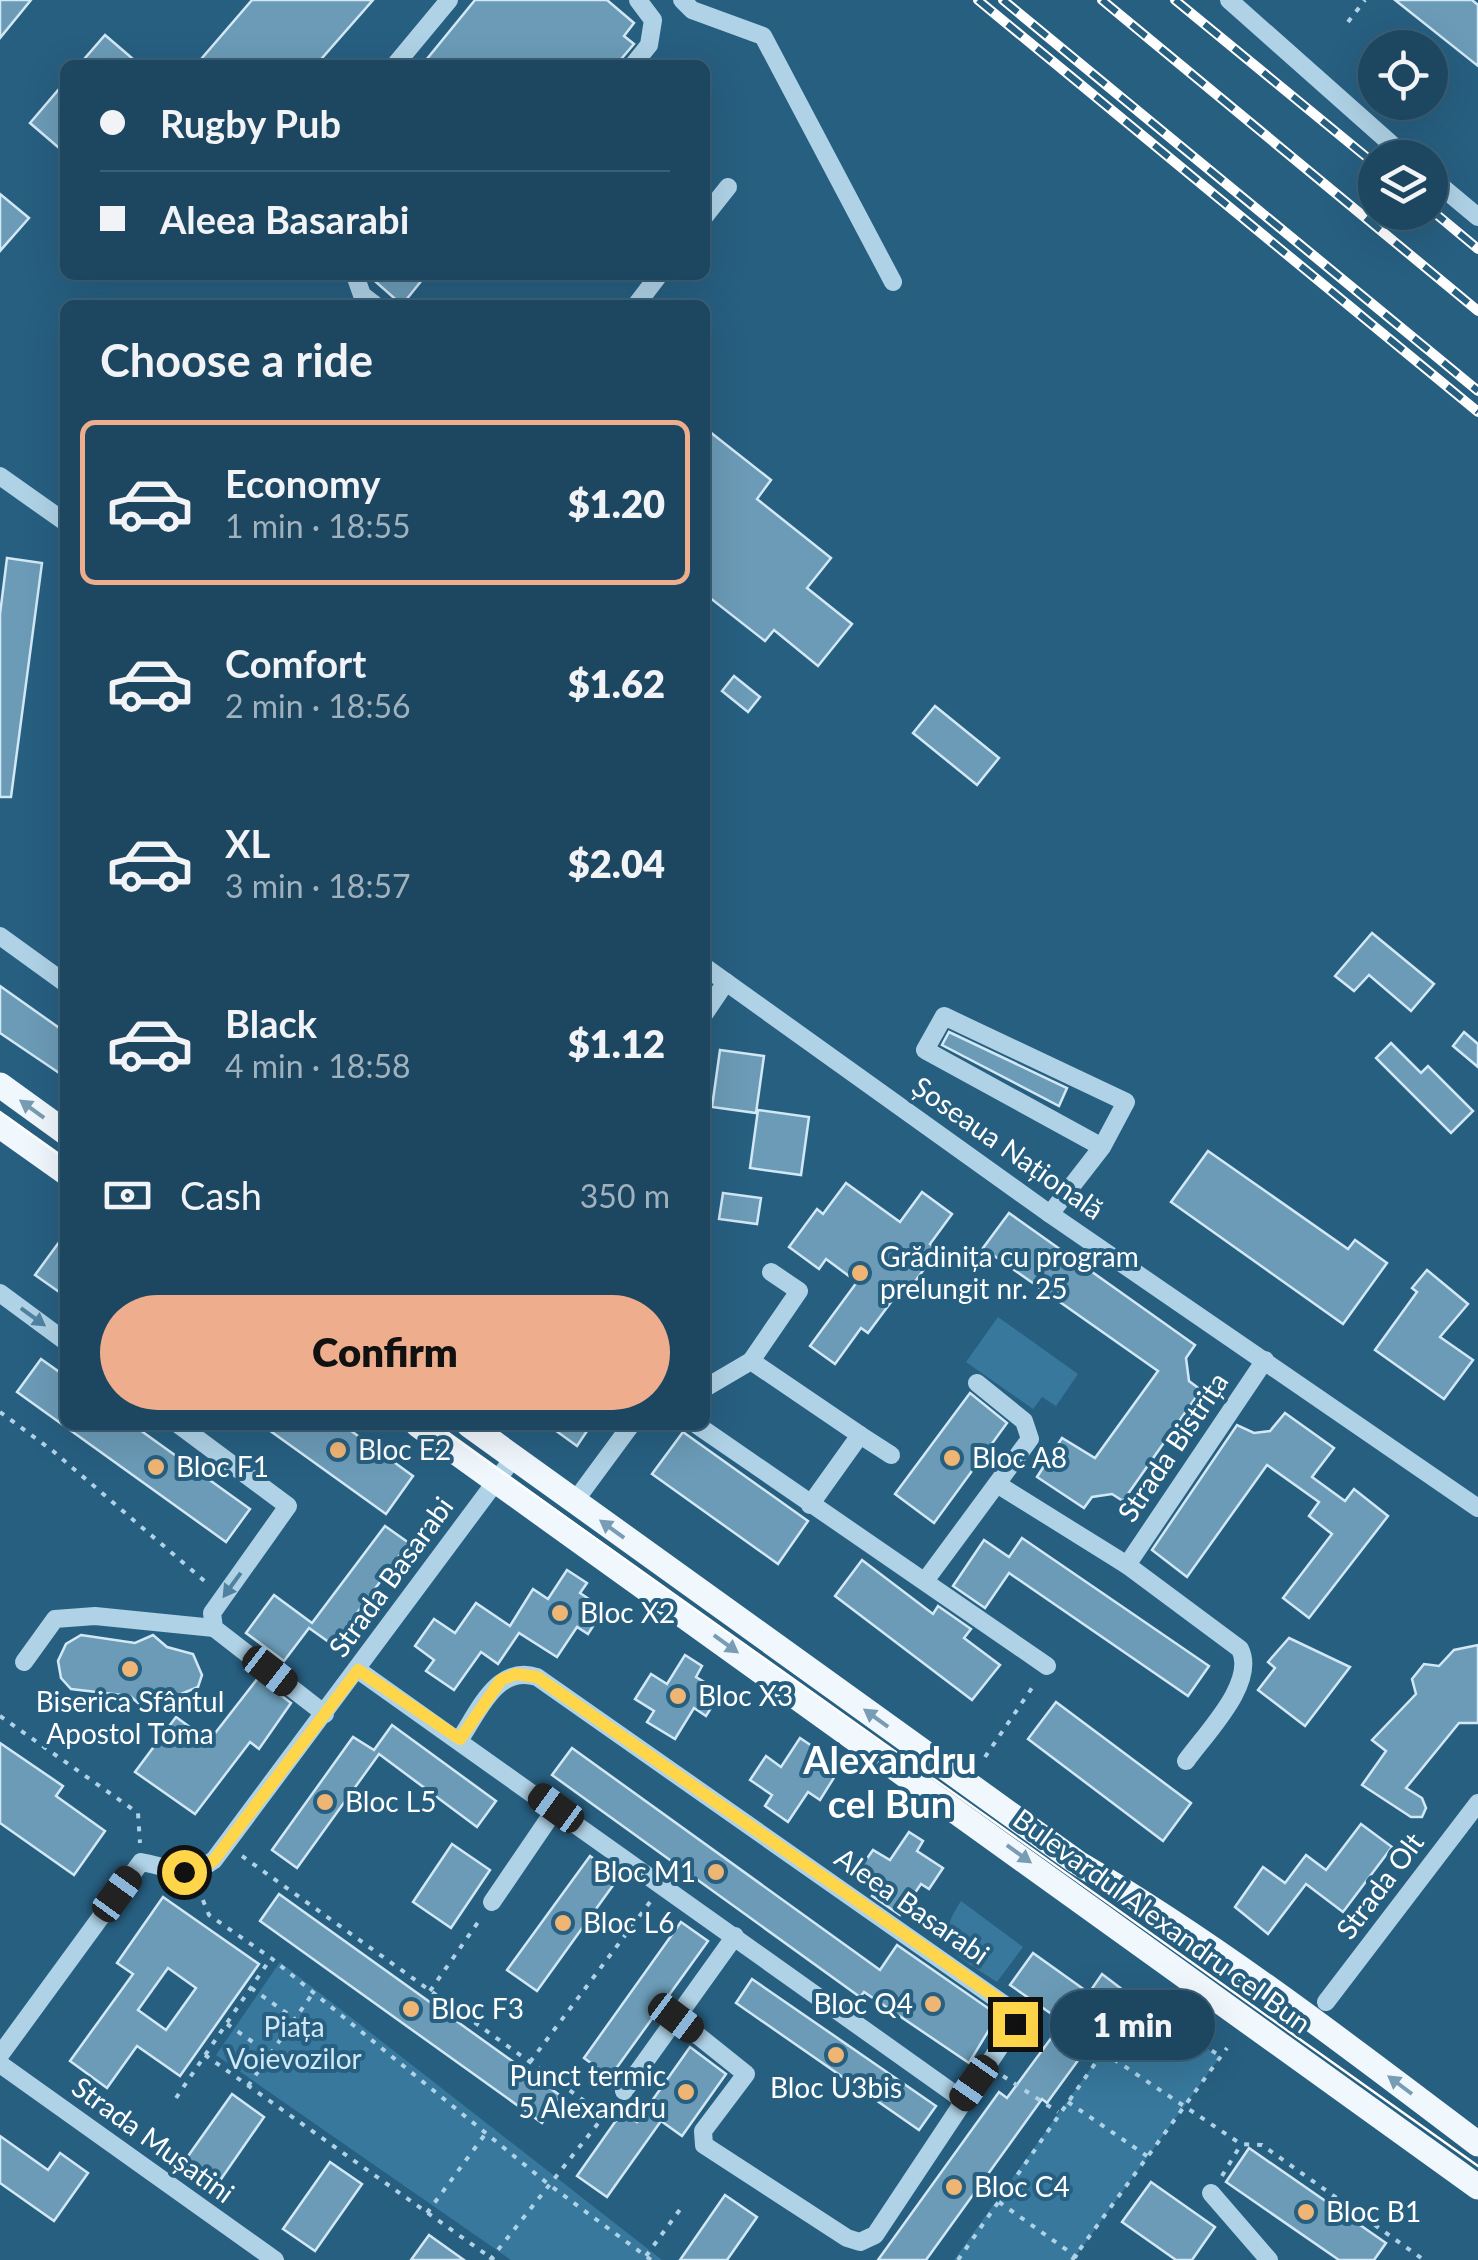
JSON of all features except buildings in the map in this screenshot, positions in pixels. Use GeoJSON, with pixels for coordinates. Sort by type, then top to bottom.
{"type":"FeatureCollection","features":[{"type":"Feature","properties":{"kind":"main road"},"geometry":{"type":"LineString","coordinates":[[0,1086],[60,1128]]}},
{"type":"Feature","properties":{"kind":"main road"},"geometry":{"type":"LineString","coordinates":[[0,1126],[60,1168]]}},
{"type":"Feature","properties":{"kind":"main road","name":"Bulevardul Alexandru cel Bun"},"geometry":{"type":"LineString","coordinates":[[425,1430],[1478,2188]]}},
{"type":"Feature","properties":{"kind":"main road","name":"Bulevardul Alexandru cel Bun"},"geometry":{"type":"LineString","coordinates":[[476,1430],[1078,1863],[1172,1919],[1315,2018],[1478,2144]]}},
{"type":"Feature","properties":{"kind":"street"},"geometry":{"type":"LineString","coordinates":[[400,60],[449,0]]}},
{"type":"Feature","properties":{"kind":"street"},"geometry":{"type":"LineString","coordinates":[[636,60],[649,45],[653,20],[638,0]]}},
{"type":"Feature","properties":{"kind":"street"},"geometry":{"type":"LineString","coordinates":[[682,0],[692,10],[763,36],[893,282]]}},
{"type":"Feature","properties":{"kind":"street"},"geometry":{"type":"LineString","coordinates":[[1229,0],[1387,140]]}},
{"type":"Feature","properties":{"kind":"street"},"geometry":{"type":"LineString","coordinates":[[710,210],[728,187]]}},
{"type":"Feature","properties":{"kind":"street"},"geometry":{"type":"LineString","coordinates":[[1448,192],[1478,217]]}},
{"type":"Feature","properties":{"kind":"street"},"geometry":{"type":"LineString","coordinates":[[640,300],[655,280]]}},
{"type":"Feature","properties":{"kind":"street"},"geometry":{"type":"LineString","coordinates":[[0,476],[60,518]]}},
{"type":"Feature","properties":{"kind":"street"},"geometry":{"type":"LineString","coordinates":[[0,936],[60,979]]}},
{"type":"Feature","properties":{"kind":"street","name":"Șoseaua Națională"},"geometry":{"type":"LineString","coordinates":[[710,971],[1050,1214],[1478,1508]]}},
{"type":"Feature","properties":{"kind":"street"},"geometry":{"type":"LineString","coordinates":[[710,1006],[726,982]]}},
{"type":"Feature","properties":{"kind":"street"},"geometry":{"type":"LineString","coordinates":[[1050,1214],[1102,1147],[1126,1102],[944,1016],[925,1050],[1102,1147]]}},
{"type":"Feature","properties":{"kind":"street"},"geometry":{"type":"LineString","coordinates":[[710,1385],[750,1361],[799,1291],[771,1272]]}},
{"type":"Feature","properties":{"kind":"street"},"geometry":{"type":"LineString","coordinates":[[0,1293],[60,1337]]}},
{"type":"Feature","properties":{"kind":"street","name":"Strada Bistrița"},"geometry":{"type":"LineString","coordinates":[[1127,1565],[1265,1360]]}},
{"type":"Feature","properties":{"kind":"street"},"geometry":{"type":"LineString","coordinates":[[750,1361],[891,1455]]}},
{"type":"Feature","properties":{"kind":"street"},"geometry":{"type":"LineString","coordinates":[[924,1581],[1031,1433],[1024,1421],[977,1383]]}},
{"type":"Feature","properties":{"kind":"street"},"geometry":{"type":"LineString","coordinates":[[186,1430],[288,1506],[213,1621]]}},
{"type":"Feature","properties":{"kind":"street"},"geometry":{"type":"LineString","coordinates":[[574,1501],[627,1430]]}},
{"type":"Feature","properties":{"kind":"street"},"geometry":{"type":"LineString","coordinates":[[703,1430],[1047,1666]]}},
{"type":"Feature","properties":{"kind":"street"},"geometry":{"type":"LineString","coordinates":[[810,1506],[860,1435]]}},
{"type":"Feature","properties":{"kind":"street","name":"Strada Basarabi"},"geometry":{"type":"LineString","coordinates":[[193,1872],[214,1860],[514,1457]]}},
{"type":"Feature","properties":{"kind":"street","name":"Strada Bistrița"},"geometry":{"type":"LineString","coordinates":[[997,1484],[1127,1565],[1231,1638],[1245,1658],[1242,1680],[1186,1761]]}},
{"type":"Feature","properties":{"kind":"street"},"geometry":{"type":"LineString","coordinates":[[24,1662],[55,1619],[95,1616],[213,1621],[325,1714]]}},
{"type":"Feature","properties":{"kind":"street"},"geometry":{"type":"LineString","coordinates":[[358,1670],[963,2100]]}},
{"type":"Feature","properties":{"kind":"street","name":"Aleea Basarabi"},"geometry":{"type":"LineString","coordinates":[[460,1739],[501,1680],[516,1674],[537,1677],[1008,2006],[1014,2016],[1013,2032],[868,2241],[847,2238],[701,2140],[746,2074],[676,2018]]}},
{"type":"Feature","properties":{"kind":"street","name":"Strada Olt"},"geometry":{"type":"LineString","coordinates":[[1326,2002],[1478,1803]]}},
{"type":"Feature","properties":{"kind":"street"},"geometry":{"type":"LineString","coordinates":[[492,1902],[556,1808]]}},
{"type":"Feature","properties":{"kind":"street"},"geometry":{"type":"LineString","coordinates":[[0,2055],[141,1862],[193,1872]]}},
{"type":"Feature","properties":{"kind":"street"},"geometry":{"type":"LineString","coordinates":[[624,2091],[735,1936]]}},
{"type":"Feature","properties":{"kind":"street","name":"Strada Mușatini"},"geometry":{"type":"LineString","coordinates":[[0,2064],[275,2260]]}},
{"type":"Feature","properties":{"kind":"street"},"geometry":{"type":"LineString","coordinates":[[1211,2193],[1269,2260]]}},
{"type":"Feature","properties":{"kind":"path"},"geometry":{"type":"LineString","coordinates":[[1348,22],[1364,0]]}},
{"type":"Feature","properties":{"kind":"path"},"geometry":{"type":"LineString","coordinates":[[0,1412],[53,1451],[207,1580],[213,1621]]}},
{"type":"Feature","properties":{"kind":"path"},"geometry":{"type":"LineString","coordinates":[[986,1757],[1047,1666]]}},
{"type":"Feature","properties":{"kind":"path"},"geometry":{"type":"LineString","coordinates":[[0,1716],[138,1813],[141,1862]]}},
{"type":"Feature","properties":{"kind":"path"},"geometry":{"type":"LineString","coordinates":[[226,1844],[604,2115]]}},
{"type":"Feature","properties":{"kind":"path"},"geometry":{"type":"LineString","coordinates":[[193,1872],[209,1916],[271,1958],[547,2183],[648,2258],[684,2204]]}},
{"type":"Feature","properties":{"kind":"path"},"geometry":{"type":"LineString","coordinates":[[530,2062],[662,1884]]}},
{"type":"Feature","properties":{"kind":"path"},"geometry":{"type":"LineString","coordinates":[[430,1991],[492,1902]]}},
{"type":"Feature","properties":{"kind":"path"},"geometry":{"type":"LineString","coordinates":[[176,2098],[271,1958]]}},
{"type":"Feature","properties":{"kind":"path"},"geometry":{"type":"LineString","coordinates":[[251,1988],[295,2019]]}},
{"type":"Feature","properties":{"kind":"path"},"geometry":{"type":"LineString","coordinates":[[248,2086],[313,1993]]}},
{"type":"Feature","properties":{"kind":"path"},"geometry":{"type":"LineString","coordinates":[[958,2260],[1138,2002],[1220,2056]]}},
{"type":"Feature","properties":{"kind":"path"},"geometry":{"type":"LineString","coordinates":[[227,2024],[270,2054]]}},
{"type":"Feature","properties":{"kind":"path"},"geometry":{"type":"LineString","coordinates":[[1073,2258],[1180,2106],[1227,2048]]}},
{"type":"Feature","properties":{"kind":"path"},"geometry":{"type":"LineString","coordinates":[[1103,2052],[1242,2144],[1262,2145],[1424,2260]]}},
{"type":"Feature","properties":{"kind":"path"},"geometry":{"type":"LineString","coordinates":[[205,2056],[491,2259],[547,2183],[624,2091]]}},
{"type":"Feature","properties":{"kind":"path"},"geometry":{"type":"LineString","coordinates":[[986,2066],[1059,2113]]}},
{"type":"Feature","properties":{"kind":"path"},"geometry":{"type":"LineString","coordinates":[[1068,2102],[1147,2156]]}},
{"type":"Feature","properties":{"kind":"path"},"geometry":{"type":"LineString","coordinates":[[427,2213],[486,2134]]}},
{"type":"Feature","properties":{"kind":"path"},"geometry":{"type":"LineString","coordinates":[[1211,2193],[1242,2144]]}},
{"type":"Feature","properties":{"kind":"path"},"geometry":{"type":"LineString","coordinates":[[1000,2202],[1073,2258],[1081,2260]]}},
{"type":"Feature","properties":{"kind":"green space"},"geometry":{"type":"Polygon","coordinates":[[[998,1317],[1078,1374],[1056,1406],[1042,1397],[1033,1409],[966,1362],[998,1317]]]}},
{"type":"Feature","properties":{"kind":"green space"},"geometry":{"type":"Polygon","coordinates":[[[961,1901],[1023,1947],[997,1982],[960,1958],[948,1941],[952,1917],[961,1901]]]}},
{"type":"Feature","properties":{"kind":"green space","name":"Piața Voievozilor"},"geometry":{"type":"Polygon","coordinates":[[[280,1962],[662,2260],[511,2260],[216,2055],[280,1962]]]}},
{"type":"Feature","properties":{"kind":"green space"},"geometry":{"type":"Polygon","coordinates":[[[1138,2002],[1220,2057],[1073,2260],[954,2260],[1138,2002]]]}},
{"type":"Feature","properties":{"kind":"tram line"},"geometry":{"type":"LineString","coordinates":[[0,1112],[60,1155]]}},
{"type":"Feature","properties":{"kind":"tram line"},"geometry":{"type":"LineString","coordinates":[[443,1430],[1478,2166]]}},
{"type":"Feature","properties":{"kind":"railway"},"geometry":{"type":"LineString","coordinates":[[978,0],[1478,412]]}},
{"type":"Feature","properties":{"kind":"railway"},"geometry":{"type":"LineString","coordinates":[[1003,0],[1478,391]]}},
{"type":"Feature","properties":{"kind":"railway"},"geometry":{"type":"LineString","coordinates":[[1102,0],[1478,311]]}},
{"type":"Feature","properties":{"kind":"railway"},"geometry":{"type":"LineString","coordinates":[[1175,0],[1358,150]]}},
{"type":"Feature","properties":{"kind":"railway"},"geometry":{"type":"LineString","coordinates":[[1448,224],[1478,249]]}},
{"type":"Feature","properties":{"kind":"place","name":"Grădinița cu program prelungit nr. 25"},"geometry":{"type":"Point","coordinates":[860,1273]}},
{"type":"Feature","properties":{"kind":"place","name":"Bloc E2"},"geometry":{"type":"Point","coordinates":[338,1450]}},
{"type":"Feature","properties":{"kind":"place","name":"Bloc A8"},"geometry":{"type":"Point","coordinates":[952,1458]}},
{"type":"Feature","properties":{"kind":"place","name":"Bloc F1"},"geometry":{"type":"Point","coordinates":[156,1467]}},
{"type":"Feature","properties":{"kind":"place","name":"Bloc X2"},"geometry":{"type":"Point","coordinates":[560,1613]}},
{"type":"Feature","properties":{"kind":"place","name":"Biserica Sfântul Apostol Toma"},"geometry":{"type":"Point","coordinates":[130,1669]}},
{"type":"Feature","properties":{"kind":"place","name":"Bloc X3"},"geometry":{"type":"Point","coordinates":[678,1696]}},
{"type":"Feature","properties":{"kind":"place","name":"Bloc L5"},"geometry":{"type":"Point","coordinates":[325,1802]}},
{"type":"Feature","properties":{"kind":"place","name":"Bloc M1"},"geometry":{"type":"Point","coordinates":[716,1872]}},
{"type":"Feature","properties":{"kind":"place","name":"Bloc L6"},"geometry":{"type":"Point","coordinates":[563,1923]}},
{"type":"Feature","properties":{"kind":"place","name":"Bloc Q4"},"geometry":{"type":"Point","coordinates":[933,2004]}},
{"type":"Feature","properties":{"kind":"place","name":"Bloc F3"},"geometry":{"type":"Point","coordinates":[411,2009]}},
{"type":"Feature","properties":{"kind":"place","name":"Bloc U3bis"},"geometry":{"type":"Point","coordinates":[836,2055]}},
{"type":"Feature","properties":{"kind":"place","name":"Punct termic 5 Alexandru"},"geometry":{"type":"Point","coordinates":[686,2092]}},
{"type":"Feature","properties":{"kind":"place","name":"Bloc C4"},"geometry":{"type":"Point","coordinates":[954,2187]}},
{"type":"Feature","properties":{"kind":"place","name":"Bloc B1"},"geometry":{"type":"Point","coordinates":[1306,2212]}},
{"type":"Feature","properties":{"kind":"district","name":"Alexandru cel Bun"},"geometry":{"type":"Point","coordinates":[890,1783]}},
{"type":"Feature","properties":{"kind":"route"},"geometry":{"type":"LineString","coordinates":[[184,1872],[193,1872],[214,1860],[358,1670],[460,1739],[501,1680],[509,1674],[525,1673],[537,1677],[1008,2006],[1015,2024]]}}]}
